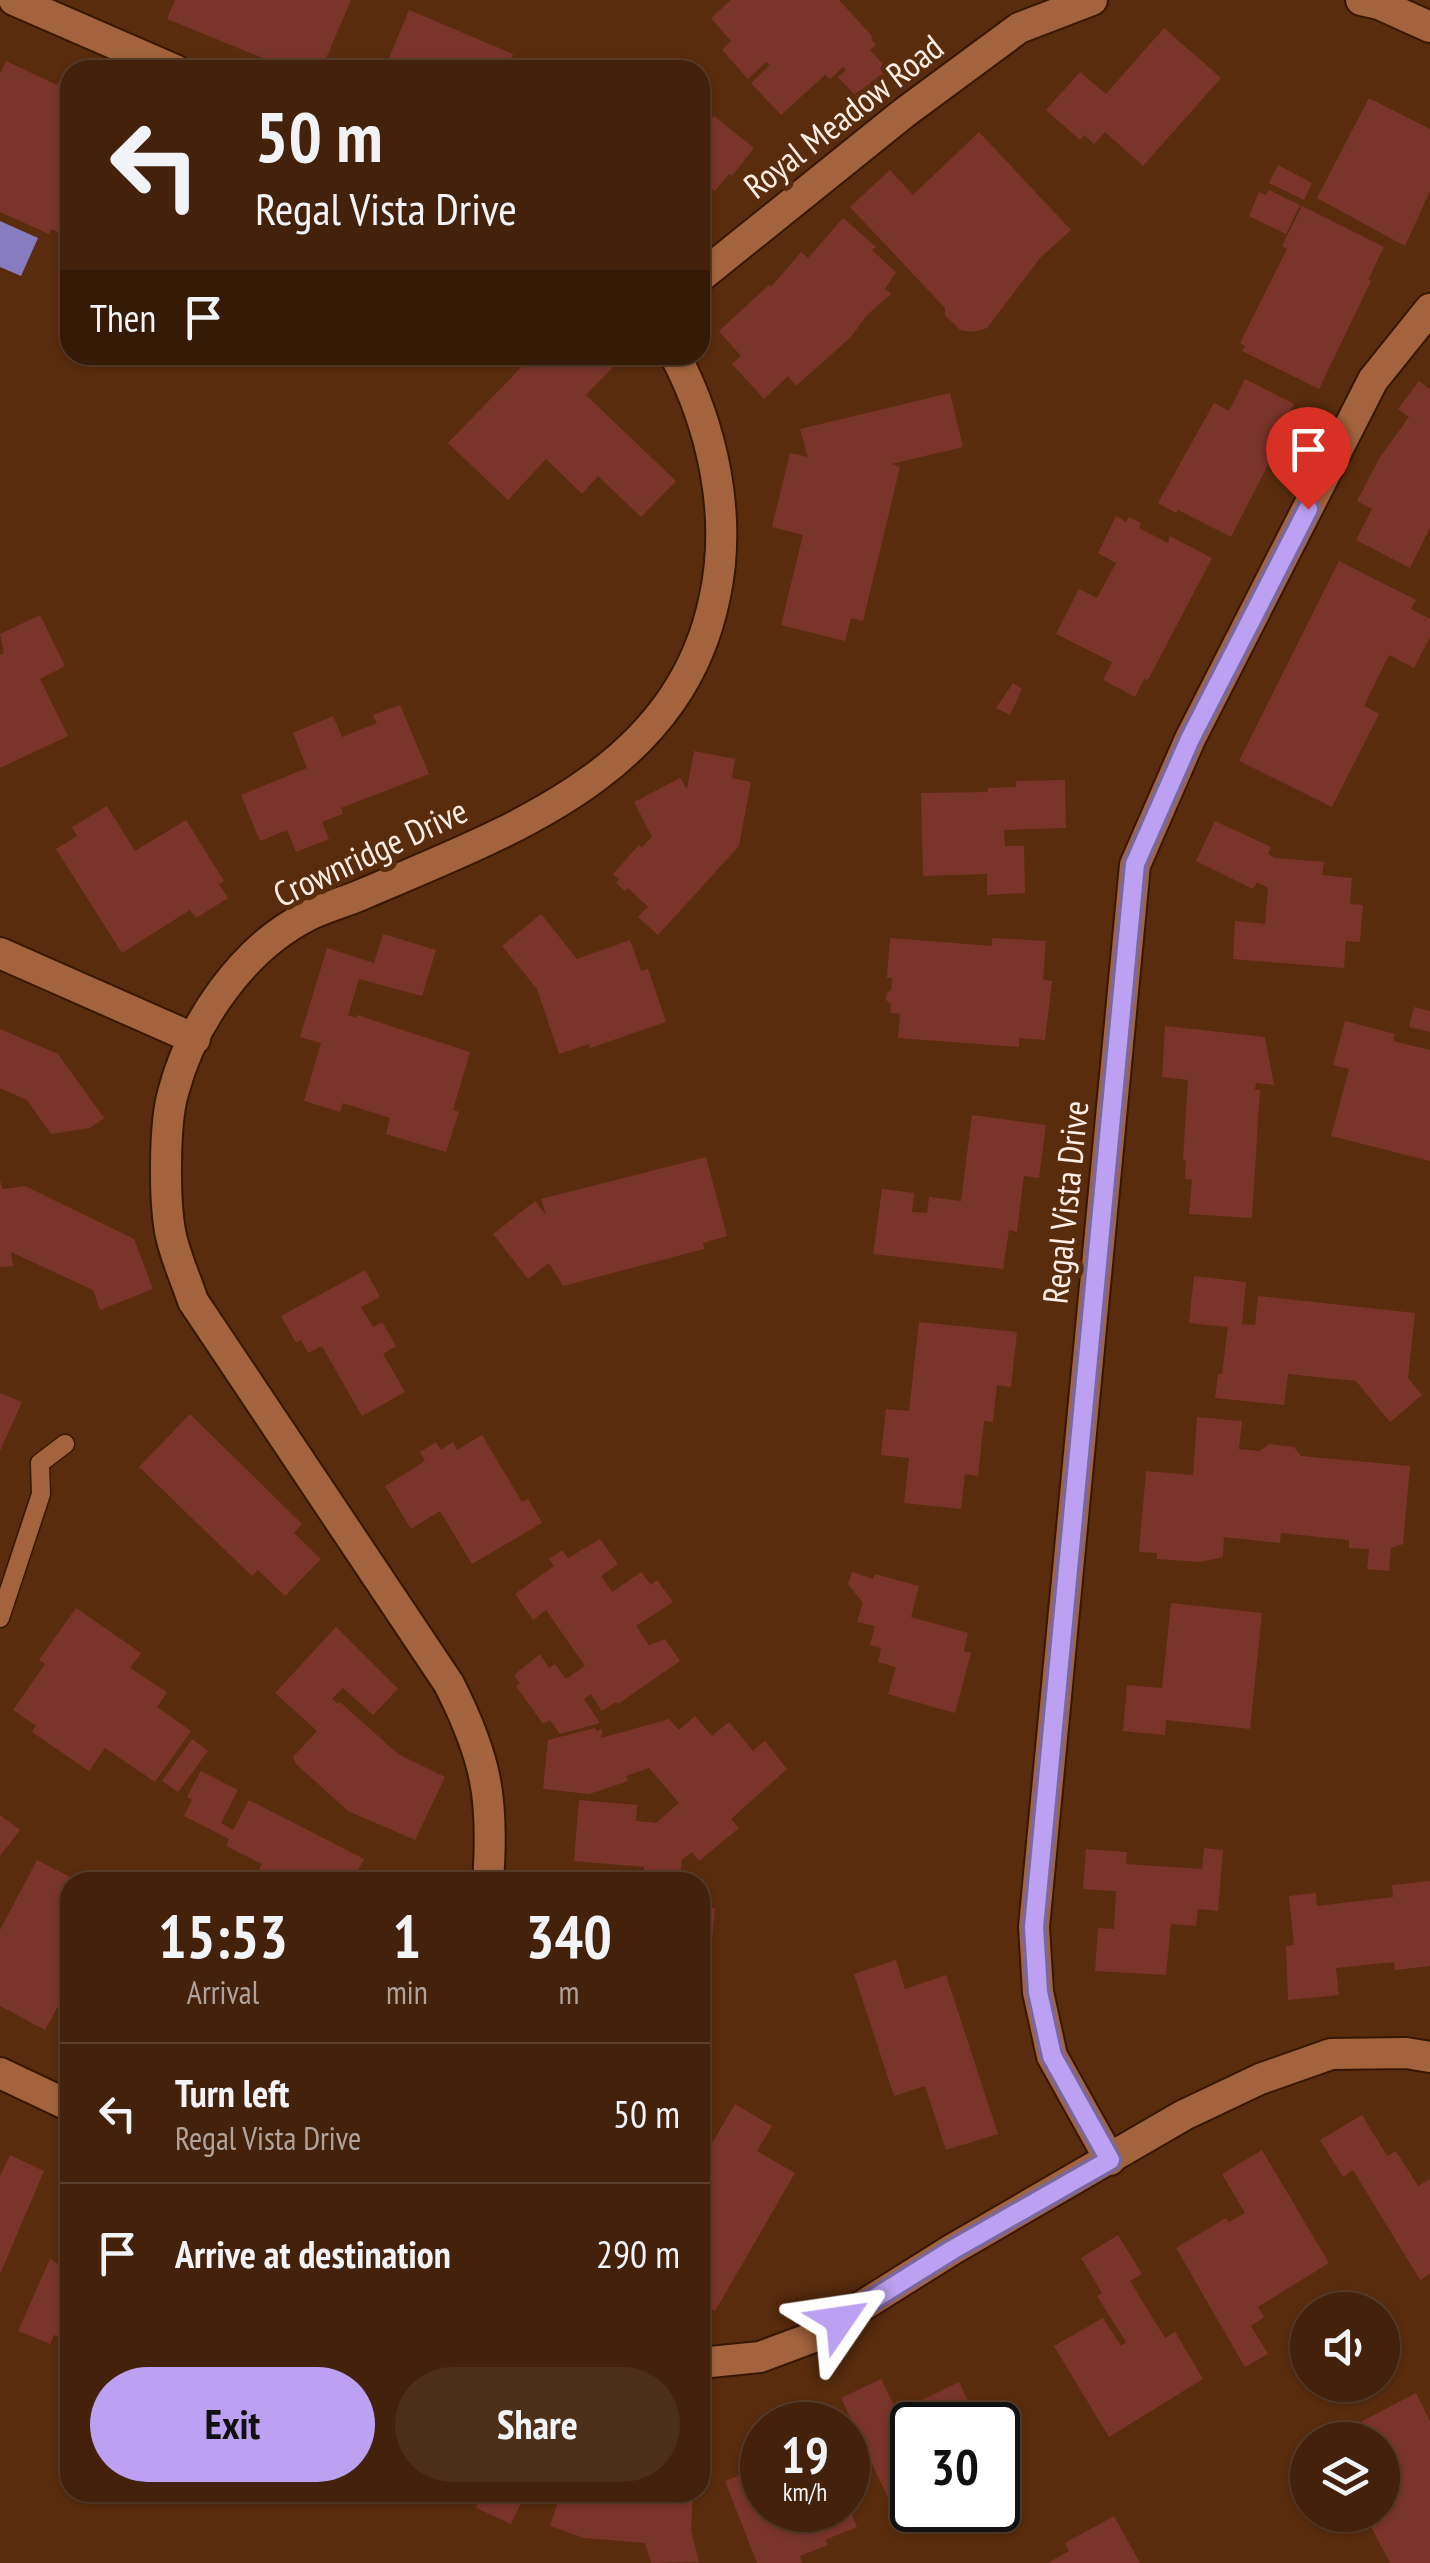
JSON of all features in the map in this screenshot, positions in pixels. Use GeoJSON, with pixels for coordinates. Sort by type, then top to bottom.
{"type":"FeatureCollection","features":[{"type":"Feature","properties":{"kind":"street"},"geometry":{"type":"LineString","coordinates":[[14,0],[153,60]]}},
{"type":"Feature","properties":{"kind":"street","name":"Royal Meadow Road"},"geometry":{"type":"LineString","coordinates":[[710,269],[904,113],[1019,28],[1092,0]]}},
{"type":"Feature","properties":{"kind":"street"},"geometry":{"type":"LineString","coordinates":[[1361,0],[1430,27]]}},
{"type":"Feature","properties":{"kind":"street","name":"Regal Vista Drive"},"geometry":{"type":"LineString","coordinates":[[1110,2160],[1052,2056],[1038,1992],[1034,1927],[1135,864],[1190,739],[1372,380],[1430,309]]}},
{"type":"Feature","properties":{"kind":"street","name":"Crownridge Drive"},"geometry":{"type":"LineString","coordinates":[[488,1872],[486,1773],[473,1732],[448,1684],[193,1301],[171,1235],[166,1174],[172,1094],[220,992],[257,952],[304,917],[546,811],[593,781],[636,746],[674,701],[707,637],[722,563],[720,505],[710,440],[680,365]]}},
{"type":"Feature","properties":{"kind":"street"},"geometry":{"type":"LineString","coordinates":[[0,953],[195,1039]]}},
{"type":"Feature","properties":{"kind":"street"},"geometry":{"type":"LineString","coordinates":[[710,2361],[760,2358],[811,2338],[952,2250],[1184,2115],[1260,2078],[1331,2054],[1406,2053],[1430,2058]]}},
{"type":"Feature","properties":{"kind":"street"},"geometry":{"type":"LineString","coordinates":[[0,2073],[60,2101]]}},
{"type":"Feature","properties":{"kind":"lane"},"geometry":{"type":"LineString","coordinates":[[0,1618],[40,1494],[40,1463],[65,1444]]}},
{"type":"Feature","properties":{"kind":"shaded area"},"geometry":{"type":"Polygon","coordinates":[[[0,221],[38,238],[21,276],[0,267],[0,221]]]}},
{"type":"Feature","properties":{"kind":"building"},"geometry":{"type":"Polygon","coordinates":[[[175,0],[351,0],[325,60],[267,60],[167,19],[175,0]]]}},
{"type":"Feature","properties":{"kind":"building"},"geometry":{"type":"Polygon","coordinates":[[[731,0],[839,0],[873,37],[876,45],[870,50],[892,74],[861,102],[838,77],[846,70],[843,67],[830,79],[825,75],[781,115],[751,83],[770,65],[766,62],[748,79],[722,50],[731,41],[711,18],[731,0]]]}},
{"type":"Feature","properties":{"kind":"building"},"geometry":{"type":"Polygon","coordinates":[[[409,10],[513,54],[510,60],[388,60],[409,10]]]}},
{"type":"Feature","properties":{"kind":"building"},"geometry":{"type":"Polygon","coordinates":[[[1164,28],[1221,78],[1143,166],[1105,132],[1094,144],[1084,135],[1080,140],[1046,110],[1080,72],[1106,94],[1164,28]]]}},
{"type":"Feature","properties":{"kind":"building"},"geometry":{"type":"Polygon","coordinates":[[[6,61],[57,85],[60,79],[60,233],[51,229],[49,234],[0,212],[0,74],[6,61]]]}},
{"type":"Feature","properties":{"kind":"building"},"geometry":{"type":"Polygon","coordinates":[[[1369,98],[1430,129],[1430,191],[1405,246],[1317,198],[1369,98]]]}},
{"type":"Feature","properties":{"kind":"building"},"geometry":{"type":"Polygon","coordinates":[[[714,116],[754,148],[715,191],[710,187],[710,121],[714,116]]]}},
{"type":"Feature","properties":{"kind":"building"},"geometry":{"type":"Polygon","coordinates":[[[979,132],[1071,230],[1041,257],[987,328],[973,332],[960,330],[945,315],[945,308],[850,207],[890,170],[913,195],[979,132]]]}},
{"type":"Feature","properties":{"kind":"building"},"geometry":{"type":"Polygon","coordinates":[[[1278,165],[1312,183],[1304,200],[1269,183],[1278,165]]]}},
{"type":"Feature","properties":{"kind":"building"},"geometry":{"type":"Polygon","coordinates":[[[1269,190],[1300,205],[1286,234],[1249,216],[1259,192],[1266,195],[1269,190]]]}},
{"type":"Feature","properties":{"kind":"building"},"geometry":{"type":"Polygon","coordinates":[[[1302,206],[1384,247],[1319,389],[1242,351],[1245,346],[1240,343],[1287,249],[1282,246],[1302,206]]]}},
{"type":"Feature","properties":{"kind":"building"},"geometry":{"type":"Polygon","coordinates":[[[843,218],[876,247],[872,250],[896,272],[885,289],[891,294],[867,315],[851,337],[796,386],[788,376],[764,399],[732,364],[741,356],[719,331],[771,287],[801,252],[808,258],[843,218]]]}},
{"type":"Feature","properties":{"kind":"building"},"geometry":{"type":"Polygon","coordinates":[[[523,365],[609,365],[612,368],[586,395],[676,481],[641,517],[598,476],[582,494],[546,459],[508,500],[448,443],[523,365]]]}},
{"type":"Feature","properties":{"kind":"building"},"geometry":{"type":"Polygon","coordinates":[[[1245,379],[1294,404],[1278,435],[1282,437],[1231,537],[1158,503],[1214,403],[1229,411],[1245,379]]]}},
{"type":"Feature","properties":{"kind":"building"},"geometry":{"type":"Polygon","coordinates":[[[1419,381],[1430,390],[1430,528],[1410,568],[1356,540],[1372,509],[1357,501],[1380,457],[1409,417],[1398,409],[1419,381]]]}},
{"type":"Feature","properties":{"kind":"building"},"geometry":{"type":"Polygon","coordinates":[[[950,393],[963,447],[891,464],[900,467],[863,621],[851,618],[845,641],[781,625],[803,535],[772,527],[790,453],[808,457],[800,429],[950,393]]]}},
{"type":"Feature","properties":{"kind":"building"},"geometry":{"type":"Polygon","coordinates":[[[1116,516],[1126,522],[1129,517],[1141,523],[1139,528],[1168,543],[1170,536],[1212,558],[1148,680],[1144,679],[1135,697],[1103,680],[1112,662],[1056,634],[1079,589],[1097,598],[1116,563],[1098,553],[1116,516]]]}},
{"type":"Feature","properties":{"kind":"building"},"geometry":{"type":"Polygon","coordinates":[[[1339,561],[1416,600],[1411,609],[1430,619],[1430,637],[1414,668],[1389,655],[1364,706],[1379,714],[1332,807],[1239,761],[1339,561]]]}},
{"type":"Feature","properties":{"kind":"building"},"geometry":{"type":"Polygon","coordinates":[[[40,615],[65,666],[40,679],[68,736],[0,768],[0,655],[4,653],[0,634],[40,615]]]}},
{"type":"Feature","properties":{"kind":"building"},"geometry":{"type":"Polygon","coordinates":[[[1013,683],[1022,689],[1010,715],[996,708],[1013,683]]]}},
{"type":"Feature","properties":{"kind":"building"},"geometry":{"type":"Polygon","coordinates":[[[400,705],[429,774],[341,808],[343,814],[322,822],[329,839],[296,852],[287,830],[260,841],[241,795],[307,768],[293,733],[333,716],[342,737],[377,723],[373,715],[400,705]]]}},
{"type":"Feature","properties":{"kind":"building"},"geometry":{"type":"Polygon","coordinates":[[[694,751],[735,759],[732,778],[751,782],[739,846],[658,935],[638,917],[648,907],[628,888],[625,891],[616,883],[619,879],[613,874],[639,845],[642,847],[652,837],[634,802],[680,778],[687,789],[694,751]]]}},
{"type":"Feature","properties":{"kind":"building"},"geometry":{"type":"Polygon","coordinates":[[[1065,780],[1066,828],[1004,830],[1005,846],[1024,846],[1025,893],[987,895],[987,874],[923,876],[921,793],[988,792],[988,788],[1016,787],[1016,781],[1065,780]]]}},
{"type":"Feature","properties":{"kind":"building"},"geometry":{"type":"Polygon","coordinates":[[[107,806],[135,851],[186,820],[224,881],[219,884],[228,898],[196,918],[190,910],[122,953],[56,849],[77,836],[72,827],[107,806]]]}},
{"type":"Feature","properties":{"kind":"building"},"geometry":{"type":"Polygon","coordinates":[[[1215,821],[1271,847],[1268,854],[1275,858],[1324,862],[1322,875],[1352,878],[1350,904],[1363,905],[1360,942],[1346,941],[1344,968],[1233,959],[1235,921],[1265,924],[1268,888],[1257,882],[1253,889],[1196,861],[1215,821]]]}},
{"type":"Feature","properties":{"kind":"building"},"geometry":{"type":"Polygon","coordinates":[[[541,914],[577,959],[630,940],[641,971],[648,969],[666,1022],[590,1048],[589,1044],[559,1054],[537,989],[502,946],[541,914]]]}},
{"type":"Feature","properties":{"kind":"building"},"geometry":{"type":"Polygon","coordinates":[[[383,934],[436,950],[422,996],[359,979],[348,1015],[470,1052],[453,1110],[459,1112],[446,1152],[386,1134],[390,1118],[343,1103],[340,1112],[304,1101],[321,1043],[300,1037],[327,948],[374,963],[383,934]]]}},
{"type":"Feature","properties":{"kind":"building"},"geometry":{"type":"Polygon","coordinates":[[[890,938],[992,946],[992,938],[1046,941],[1043,980],[1052,981],[1045,1040],[1019,1038],[1019,1047],[898,1038],[900,1014],[890,1013],[891,1004],[886,1000],[892,978],[887,978],[890,938]]]}},
{"type":"Feature","properties":{"kind":"building"},"geometry":{"type":"Polygon","coordinates":[[[1414,1007],[1430,1011],[1430,1032],[1409,1027],[1414,1007]]]}},
{"type":"Feature","properties":{"kind":"building"},"geometry":{"type":"Polygon","coordinates":[[[1345,1021],[1395,1034],[1393,1041],[1430,1050],[1430,1161],[1331,1136],[1349,1069],[1333,1065],[1345,1021]]]}},
{"type":"Feature","properties":{"kind":"building"},"geometry":{"type":"Polygon","coordinates":[[[1165,1026],[1265,1037],[1274,1085],[1256,1083],[1255,1090],[1260,1090],[1252,1218],[1189,1214],[1192,1180],[1185,1179],[1183,1160],[1188,1080],[1162,1077],[1165,1026]]]}},
{"type":"Feature","properties":{"kind":"building"},"geometry":{"type":"Polygon","coordinates":[[[0,1029],[58,1054],[104,1118],[90,1128],[51,1134],[27,1100],[0,1088],[0,1029]]]}},
{"type":"Feature","properties":{"kind":"building"},"geometry":{"type":"Polygon","coordinates":[[[972,1115],[1046,1125],[1039,1178],[1024,1176],[1017,1232],[1009,1230],[1003,1269],[873,1254],[882,1189],[914,1193],[912,1212],[927,1213],[929,1197],[961,1201],[972,1115]]]}},
{"type":"Feature","properties":{"kind":"building"},"geometry":{"type":"Polygon","coordinates":[[[706,1157],[727,1236],[703,1243],[704,1249],[563,1286],[549,1263],[528,1279],[493,1234],[535,1201],[546,1215],[541,1199],[706,1157]]]}},
{"type":"Feature","properties":{"kind":"building"},"geometry":{"type":"Polygon","coordinates":[[[0,1181],[3,1189],[25,1186],[134,1239],[153,1289],[100,1310],[93,1290],[11,1252],[13,1266],[0,1267],[0,1181]]]}},
{"type":"Feature","properties":{"kind":"building"},"geometry":{"type":"Polygon","coordinates":[[[365,1270],[380,1297],[361,1307],[373,1327],[382,1322],[396,1346],[383,1354],[405,1392],[362,1416],[322,1346],[308,1353],[301,1340],[296,1343],[281,1316],[365,1270]]]}},
{"type":"Feature","properties":{"kind":"building"},"geometry":{"type":"Polygon","coordinates":[[[1194,1276],[1246,1282],[1242,1324],[1255,1325],[1258,1296],[1415,1313],[1408,1378],[1422,1395],[1390,1422],[1356,1381],[1288,1374],[1284,1405],[1215,1398],[1228,1327],[1189,1323],[1194,1276]]]}},
{"type":"Feature","properties":{"kind":"building"},"geometry":{"type":"Polygon","coordinates":[[[919,1322],[1017,1332],[1011,1387],[997,1385],[993,1422],[984,1421],[978,1476],[965,1474],[961,1509],[904,1503],[909,1458],[881,1455],[886,1409],[909,1411],[919,1322]]]}},
{"type":"Feature","properties":{"kind":"building"},"geometry":{"type":"Polygon","coordinates":[[[0,1393],[22,1402],[0,1451],[0,1393]]]}},
{"type":"Feature","properties":{"kind":"building"},"geometry":{"type":"Polygon","coordinates":[[[190,1414],[302,1524],[294,1533],[321,1559],[285,1596],[258,1570],[252,1576],[139,1467],[190,1414]]]}},
{"type":"Feature","properties":{"kind":"building"},"geometry":{"type":"Polygon","coordinates":[[[1197,1417],[1242,1421],[1239,1449],[1260,1451],[1269,1444],[1294,1447],[1301,1456],[1410,1466],[1403,1544],[1391,1548],[1389,1571],[1367,1569],[1369,1549],[1349,1548],[1349,1540],[1281,1533],[1280,1543],[1224,1537],[1223,1557],[1200,1562],[1157,1559],[1157,1553],[1139,1552],[1146,1471],[1193,1475],[1197,1417]]]}},
{"type":"Feature","properties":{"kind":"building"},"geometry":{"type":"Polygon","coordinates":[[[482,1435],[522,1502],[528,1499],[542,1523],[472,1564],[440,1511],[411,1529],[385,1486],[425,1461],[420,1452],[436,1442],[441,1450],[453,1442],[457,1450],[482,1435]]]}},
{"type":"Feature","properties":{"kind":"building"},"geometry":{"type":"Polygon","coordinates":[[[600,1539],[618,1564],[601,1576],[612,1592],[641,1572],[651,1585],[657,1580],[673,1602],[636,1626],[649,1645],[665,1639],[680,1661],[602,1711],[591,1694],[584,1699],[600,1723],[560,1734],[550,1720],[543,1724],[516,1686],[520,1684],[514,1675],[540,1654],[549,1668],[555,1664],[566,1679],[585,1666],[546,1610],[533,1620],[515,1594],[554,1566],[549,1559],[562,1550],[568,1558],[600,1539]]]}},
{"type":"Feature","properties":{"kind":"building"},"geometry":{"type":"Polygon","coordinates":[[[852,1572],[919,1586],[911,1617],[968,1633],[964,1651],[971,1653],[955,1713],[888,1694],[896,1667],[878,1662],[881,1648],[870,1645],[875,1626],[857,1622],[863,1603],[848,1584],[852,1572]]]}},
{"type":"Feature","properties":{"kind":"building"},"geometry":{"type":"Polygon","coordinates":[[[1171,1603],[1262,1613],[1250,1729],[1166,1720],[1165,1735],[1123,1731],[1127,1685],[1162,1688],[1171,1603]]]}},
{"type":"Feature","properties":{"kind":"building"},"geometry":{"type":"Polygon","coordinates":[[[76,1608],[141,1653],[130,1668],[167,1692],[157,1707],[191,1731],[155,1782],[105,1748],[89,1771],[32,1732],[36,1726],[13,1710],[45,1664],[39,1660],[76,1608]]]}},
{"type":"Feature","properties":{"kind":"building"},"geometry":{"type":"Polygon","coordinates":[[[336,1627],[398,1689],[373,1715],[343,1688],[332,1699],[398,1754],[445,1777],[415,1840],[348,1811],[293,1757],[317,1731],[275,1693],[336,1627]]]}},
{"type":"Feature","properties":{"kind":"building"},"geometry":{"type":"Polygon","coordinates":[[[695,1716],[712,1736],[729,1722],[753,1751],[765,1741],[787,1769],[731,1819],[739,1828],[699,1861],[692,1852],[682,1860],[680,1872],[644,1872],[644,1867],[574,1861],[579,1800],[637,1805],[636,1821],[656,1823],[679,1803],[649,1768],[626,1776],[628,1781],[589,1794],[543,1789],[548,1740],[595,1728],[602,1729],[601,1738],[669,1719],[679,1730],[695,1716]]]}},
{"type":"Feature","properties":{"kind":"building"},"geometry":{"type":"Polygon","coordinates":[[[192,1739],[208,1751],[178,1792],[162,1781],[192,1739]]]}},
{"type":"Feature","properties":{"kind":"building"},"geometry":{"type":"Polygon","coordinates":[[[201,1771],[238,1790],[221,1823],[233,1830],[249,1800],[364,1859],[357,1872],[258,1872],[262,1864],[226,1846],[229,1839],[184,1816],[192,1800],[187,1797],[201,1771]]]}},
{"type":"Feature","properties":{"kind":"building"},"geometry":{"type":"Polygon","coordinates":[[[0,1815],[20,1830],[0,1856],[0,1815]]]}},
{"type":"Feature","properties":{"kind":"building"},"geometry":{"type":"Polygon","coordinates":[[[1204,1848],[1223,1850],[1218,1911],[1198,1909],[1196,1926],[1171,1924],[1166,1975],[1095,1971],[1098,1928],[1114,1929],[1116,1891],[1083,1889],[1086,1849],[1127,1852],[1126,1864],[1202,1869],[1204,1848]]]}},
{"type":"Feature","properties":{"kind":"building"},"geometry":{"type":"Polygon","coordinates":[[[37,1860],[60,1872],[60,2002],[45,2030],[0,2006],[0,1930],[37,1860]]]}},
{"type":"Feature","properties":{"kind":"building"},"geometry":{"type":"Polygon","coordinates":[[[1430,1881],[1430,1966],[1395,1970],[1394,1962],[1336,1968],[1339,1995],[1288,2000],[1286,1946],[1294,1945],[1289,1896],[1316,1893],[1317,1906],[1393,1897],[1392,1885],[1430,1881]]]}},
{"type":"Feature","properties":{"kind":"building"},"geometry":{"type":"Polygon","coordinates":[[[710,1907],[715,1908],[710,1939],[710,1907]]]}},
{"type":"Feature","properties":{"kind":"building"},"geometry":{"type":"Polygon","coordinates":[[[896,1960],[905,1989],[946,1975],[998,2134],[946,2150],[925,2086],[894,2096],[854,1974],[896,1960]]]}},
{"type":"Feature","properties":{"kind":"building"},"geometry":{"type":"Polygon","coordinates":[[[735,2104],[772,2126],[757,2151],[795,2173],[715,2311],[710,2308],[710,2147],[735,2104]]]}},
{"type":"Feature","properties":{"kind":"building"},"geometry":{"type":"Polygon","coordinates":[[[1362,2115],[1387,2156],[1396,2151],[1418,2186],[1430,2179],[1430,2274],[1420,2280],[1353,2170],[1343,2177],[1320,2140],[1362,2115]]]}},
{"type":"Feature","properties":{"kind":"building"},"geometry":{"type":"Polygon","coordinates":[[[1262,2150],[1329,2263],[1258,2307],[1264,2317],[1251,2326],[1268,2354],[1245,2367],[1176,2248],[1226,2218],[1229,2222],[1245,2213],[1222,2174],[1262,2150]]]}},
{"type":"Feature","properties":{"kind":"building"},"geometry":{"type":"Polygon","coordinates":[[[10,2155],[44,2171],[0,2274],[0,2176],[10,2155]]]}},
{"type":"Feature","properties":{"kind":"building"},"geometry":{"type":"Polygon","coordinates":[[[1118,2235],[1142,2274],[1130,2281],[1165,2338],[1175,2332],[1203,2379],[1109,2437],[1054,2346],[1103,2318],[1121,2346],[1126,2342],[1097,2296],[1102,2293],[1081,2258],[1118,2235]]]}},
{"type":"Feature","properties":{"kind":"building"},"geometry":{"type":"Polygon","coordinates":[[[50,2259],[60,2265],[60,2338],[54,2335],[50,2344],[18,2331],[50,2259]]]}},
{"type":"Feature","properties":{"kind":"building"},"geometry":{"type":"Polygon","coordinates":[[[881,2379],[892,2402],[890,2502],[870,2460],[870,2402],[843,2402],[841,2398],[881,2379]]]}},
{"type":"Feature","properties":{"kind":"building"},"geometry":{"type":"Polygon","coordinates":[[[959,2382],[968,2402],[918,2402],[959,2382]]]}},
{"type":"Feature","properties":{"kind":"building"},"geometry":{"type":"Polygon","coordinates":[[[1416,2393],[1430,2421],[1430,2563],[1390,2563],[1374,2532],[1400,2532],[1400,2422],[1360,2422],[1416,2393]]]}},
{"type":"Feature","properties":{"kind":"building"},"geometry":{"type":"Polygon","coordinates":[[[740,2475],[740,2519],[725,2481],[740,2475]]]}},
{"type":"Feature","properties":{"kind":"building"},"geometry":{"type":"Polygon","coordinates":[[[478,2502],[521,2502],[511,2524],[476,2508],[478,2502]]]}},
{"type":"Feature","properties":{"kind":"building"},"geometry":{"type":"Polygon","coordinates":[[[558,2502],[692,2502],[691,2530],[699,2562],[651,2563],[645,2543],[584,2538],[550,2526],[558,2502]]]}},
{"type":"Feature","properties":{"kind":"building"},"geometry":{"type":"Polygon","coordinates":[[[1114,2516],[1140,2563],[1048,2563],[1069,2551],[1065,2543],[1114,2516]]]}},
{"type":"Feature","properties":{"kind":"building"},"geometry":{"type":"Polygon","coordinates":[[[745,2532],[845,2532],[825,2540],[828,2545],[800,2556],[802,2563],[757,2563],[745,2532]]]}},
{"type":"Feature","properties":{"kind":"route"},"geometry":{"type":"LineString","coordinates":[[840,2320],[952,2250],[1110,2160],[1052,2056],[1038,1992],[1034,1927],[1135,864],[1190,739],[1308,509]]}}]}
